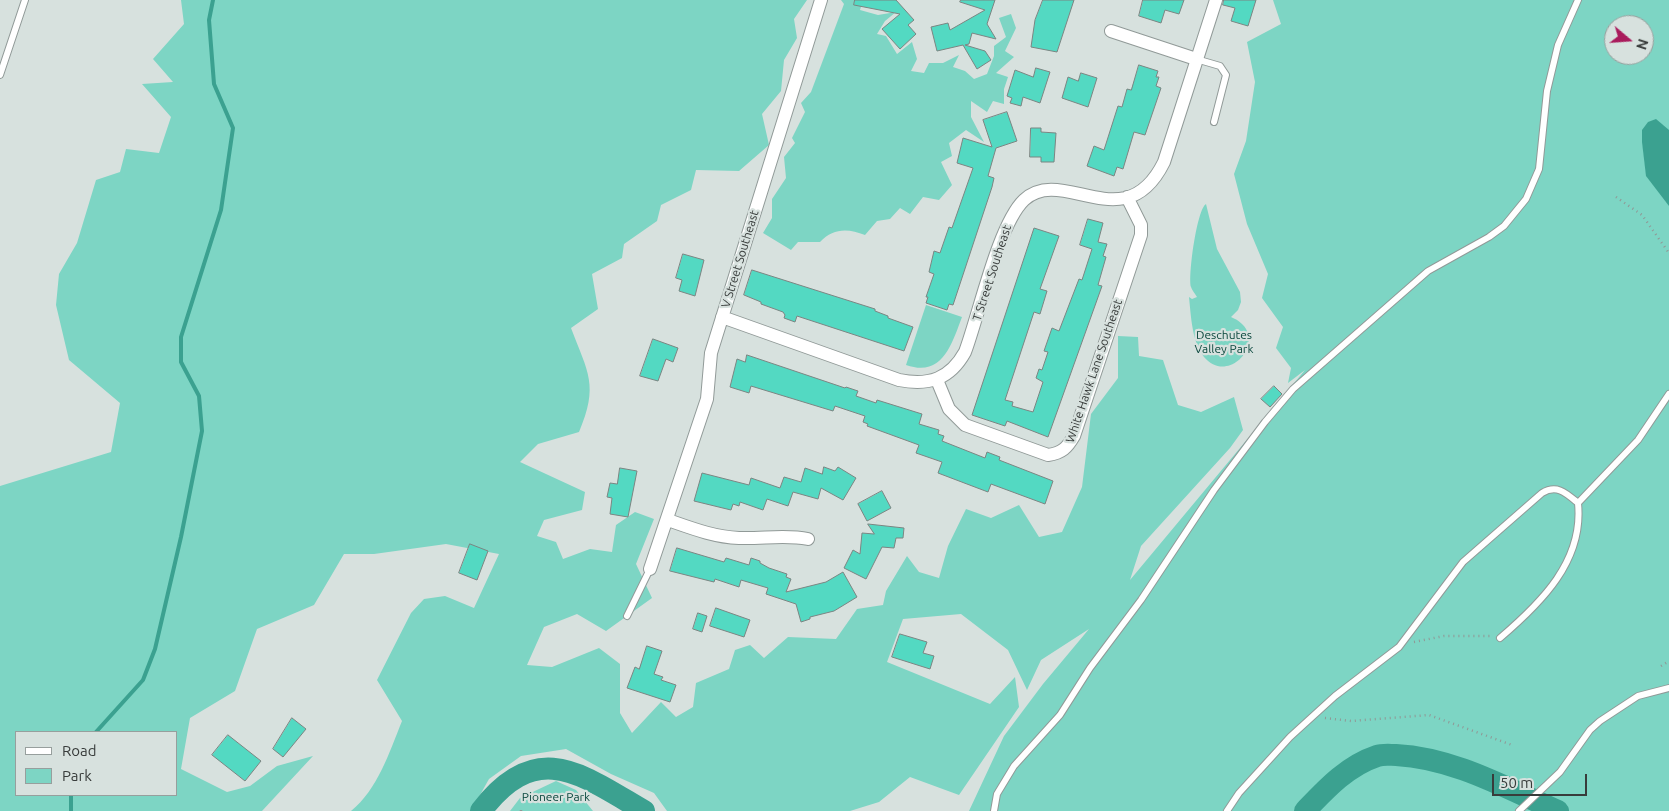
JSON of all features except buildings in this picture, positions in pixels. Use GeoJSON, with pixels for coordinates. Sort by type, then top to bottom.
{"type":"FeatureCollection","features":[{"type":"Feature","properties":{"kind":"street","name":"V Street Southeast"},"geometry":{"type":"LineString","coordinates":[[650,569],[707,399],[711,353],[821,0]]}},
{"type":"Feature","properties":{"kind":"street","name":"T Street Southeast"},"geometry":{"type":"LineString","coordinates":[[937,380],[953,369],[965,352],[1007,224],[1016,209],[1026,199],[1038,192],[1050,190],[1106,200],[1127,197],[1143,190],[1157,177],[1216,0]]}},
{"type":"Feature","properties":{"kind":"street"},"geometry":{"type":"LineString","coordinates":[[1111,31],[1196,59]]}},
{"type":"Feature","properties":{"kind":"street","name":"White Hawk Lane Southeast"},"geometry":{"type":"LineString","coordinates":[[937,380],[949,409],[965,425],[1048,455],[1059,453],[1068,448],[1074,436],[1141,235],[1141,225],[1127,197]]}},
{"type":"Feature","properties":{"kind":"street"},"geometry":{"type":"LineString","coordinates":[[722,317],[899,380],[926,383],[937,380]]}},
{"type":"Feature","properties":{"kind":"street"},"geometry":{"type":"LineString","coordinates":[[668,520],[710,534],[724,536],[785,536],[808,539]]}},
{"type":"Feature","properties":{"kind":"lane"},"geometry":{"type":"LineString","coordinates":[[0,75],[3,59],[25,0]]}},
{"type":"Feature","properties":{"kind":"lane"},"geometry":{"type":"LineString","coordinates":[[994,811],[997,794],[1014,766],[1060,715],[1090,668],[1141,600],[1214,490],[1265,422],[1293,389],[1428,271],[1489,237],[1504,226],[1526,199],[1539,169],[1547,91],[1558,45],[1578,0]]}},
{"type":"Feature","properties":{"kind":"lane"},"geometry":{"type":"LineString","coordinates":[[1196,59],[1220,66],[1226,75],[1214,122]]}},
{"type":"Feature","properties":{"kind":"lane"},"geometry":{"type":"LineString","coordinates":[[1500,638],[1537,603],[1568,563],[1579,527],[1578,503],[1643,434],[1669,394]]}},
{"type":"Feature","properties":{"kind":"lane"},"geometry":{"type":"LineString","coordinates":[[1227,811],[1238,793],[1255,774],[1314,716],[1399,647],[1463,562],[1549,489],[1560,490],[1578,503]]}},
{"type":"Feature","properties":{"kind":"lane"},"geometry":{"type":"LineString","coordinates":[[627,616],[650,569]]}},
{"type":"Feature","properties":{"kind":"lane"},"geometry":{"type":"LineString","coordinates":[[1519,811],[1560,772],[1590,730],[1638,696],[1669,688]]}},
{"type":"Feature","properties":{"kind":"path"},"geometry":{"type":"LineString","coordinates":[[1616,197],[1642,215],[1669,253]]}},
{"type":"Feature","properties":{"kind":"path"},"geometry":{"type":"LineString","coordinates":[[1399,647],[1412,642],[1444,636],[1479,635],[1500,638]]}},
{"type":"Feature","properties":{"kind":"path"},"geometry":{"type":"LineString","coordinates":[[1661,666],[1669,661]]}},
{"type":"Feature","properties":{"kind":"path"},"geometry":{"type":"LineString","coordinates":[[1314,716],[1351,721],[1429,714],[1512,745]]}},
{"type":"Feature","properties":{"kind":"green space"},"geometry":{"type":"Polygon","coordinates":[[[181,0],[807,0],[794,19],[797,38],[784,60],[781,91],[762,114],[769,145],[739,171],[696,170],[691,190],[661,205],[657,221],[624,244],[622,258],[592,274],[598,309],[571,328],[586,368],[590,390],[589,402],[579,432],[538,444],[520,462],[585,492],[582,510],[544,520],[537,536],[556,542],[563,559],[590,549],[612,552],[616,525],[635,512],[654,519],[636,564],[652,598],[606,631],[577,614],[544,627],[527,665],[552,667],[599,648],[620,664],[620,713],[632,733],[661,702],[676,717],[693,707],[696,683],[729,669],[735,650],[750,645],[764,658],[788,637],[836,639],[857,609],[883,605],[886,591],[907,556],[919,572],[939,578],[948,546],[966,509],[991,518],[1019,505],[1039,537],[1062,532],[1082,487],[1091,414],[1118,378],[1118,336],[1138,337],[1139,356],[1163,360],[1178,405],[1201,412],[1234,397],[1243,430],[1230,448],[1141,546],[1130,580],[1305,370],[1288,383],[1291,368],[1276,348],[1283,327],[1262,298],[1268,274],[1247,224],[1234,174],[1246,141],[1255,82],[1247,42],[1281,24],[1273,0],[1669,0],[1669,811],[969,811],[1004,736],[1043,684],[1089,629],[1041,660],[1027,690],[1008,650],[961,614],[903,619],[887,662],[990,704],[1015,677],[1019,707],[959,795],[910,777],[879,802],[850,811],[667,811],[654,793],[611,774],[566,749],[521,756],[489,779],[471,811],[351,811],[369,792],[376,781],[402,721],[377,680],[411,613],[424,599],[445,596],[474,608],[499,554],[446,544],[374,554],[344,554],[314,605],[257,629],[235,691],[190,718],[181,769],[227,792],[250,786],[277,766],[313,756],[262,811],[0,811],[0,486],[111,452],[120,403],[69,360],[56,305],[59,274],[77,243],[96,180],[120,172],[126,149],[159,153],[171,117],[142,84],[173,82],[153,59],[184,24],[181,0]]]}},
{"type":"Feature","properties":{"kind":"green space"},"geometry":{"type":"Polygon","coordinates":[[[841,0],[863,0],[860,10],[878,15],[896,12],[885,21],[877,34],[886,36],[897,54],[912,42],[917,59],[911,71],[924,73],[929,63],[943,63],[959,55],[953,67],[965,71],[974,79],[987,74],[994,56],[994,46],[1006,37],[999,18],[1011,14],[1016,28],[1005,51],[1014,57],[996,73],[1008,77],[1004,89],[1004,104],[993,101],[987,112],[971,101],[971,117],[984,142],[966,130],[949,143],[952,156],[941,162],[952,185],[939,200],[923,197],[910,214],[900,208],[890,219],[877,221],[865,235],[847,230],[835,232],[820,242],[798,242],[791,250],[763,233],[772,218],[772,199],[786,178],[784,157],[795,143],[792,138],[805,112],[801,103],[811,92],[844,4],[841,0]]]}},
{"type":"Feature","properties":{"kind":"green space","name":"Deschutes Valley Park"},"geometry":{"type":"Polygon","coordinates":[[[1206,204],[1217,249],[1240,292],[1241,302],[1238,310],[1231,317],[1243,325],[1249,335],[1248,346],[1243,355],[1235,363],[1225,366],[1214,365],[1200,351],[1190,312],[1189,297],[1192,299],[1197,297],[1191,287],[1190,280],[1194,243],[1199,217],[1206,204]]]}},
{"type":"Feature","properties":{"kind":"green space"},"geometry":{"type":"Polygon","coordinates":[[[926,305],[962,317],[950,347],[944,356],[929,367],[919,368],[906,365],[926,305]]]}},
{"type":"Feature","properties":{"kind":"green space","name":"Pioneer Park"},"geometry":{"type":"Polygon","coordinates":[[[556,781],[576,790],[593,811],[510,811],[520,798],[556,781]]]}},
{"type":"Feature","properties":{"kind":"shaded area"},"geometry":{"type":"Polygon","coordinates":[[[1656,119],[1669,130],[1669,206],[1646,176],[1642,130],[1648,122],[1656,119]]]}},
{"type":"Feature","properties":{"kind":"waterway"},"geometry":{"type":"LineString","coordinates":[[97,731],[143,680],[155,649],[181,537],[202,431],[199,396],[181,362],[181,337],[221,210],[233,128],[214,84],[209,20],[213,0]]}},
{"type":"Feature","properties":{"kind":"waterway"},"geometry":{"type":"LineString","coordinates":[[1305,811],[1347,772],[1366,760],[1382,755],[1417,757],[1459,768],[1558,811]]}},
{"type":"Feature","properties":{"kind":"waterway"},"geometry":{"type":"LineString","coordinates":[[481,811],[502,788],[521,775],[541,769],[560,770],[580,776],[600,785],[644,811]]}},
{"type":"Feature","properties":{"kind":"waterway"},"geometry":{"type":"LineString","coordinates":[[71,796],[71,811]]}}]}
